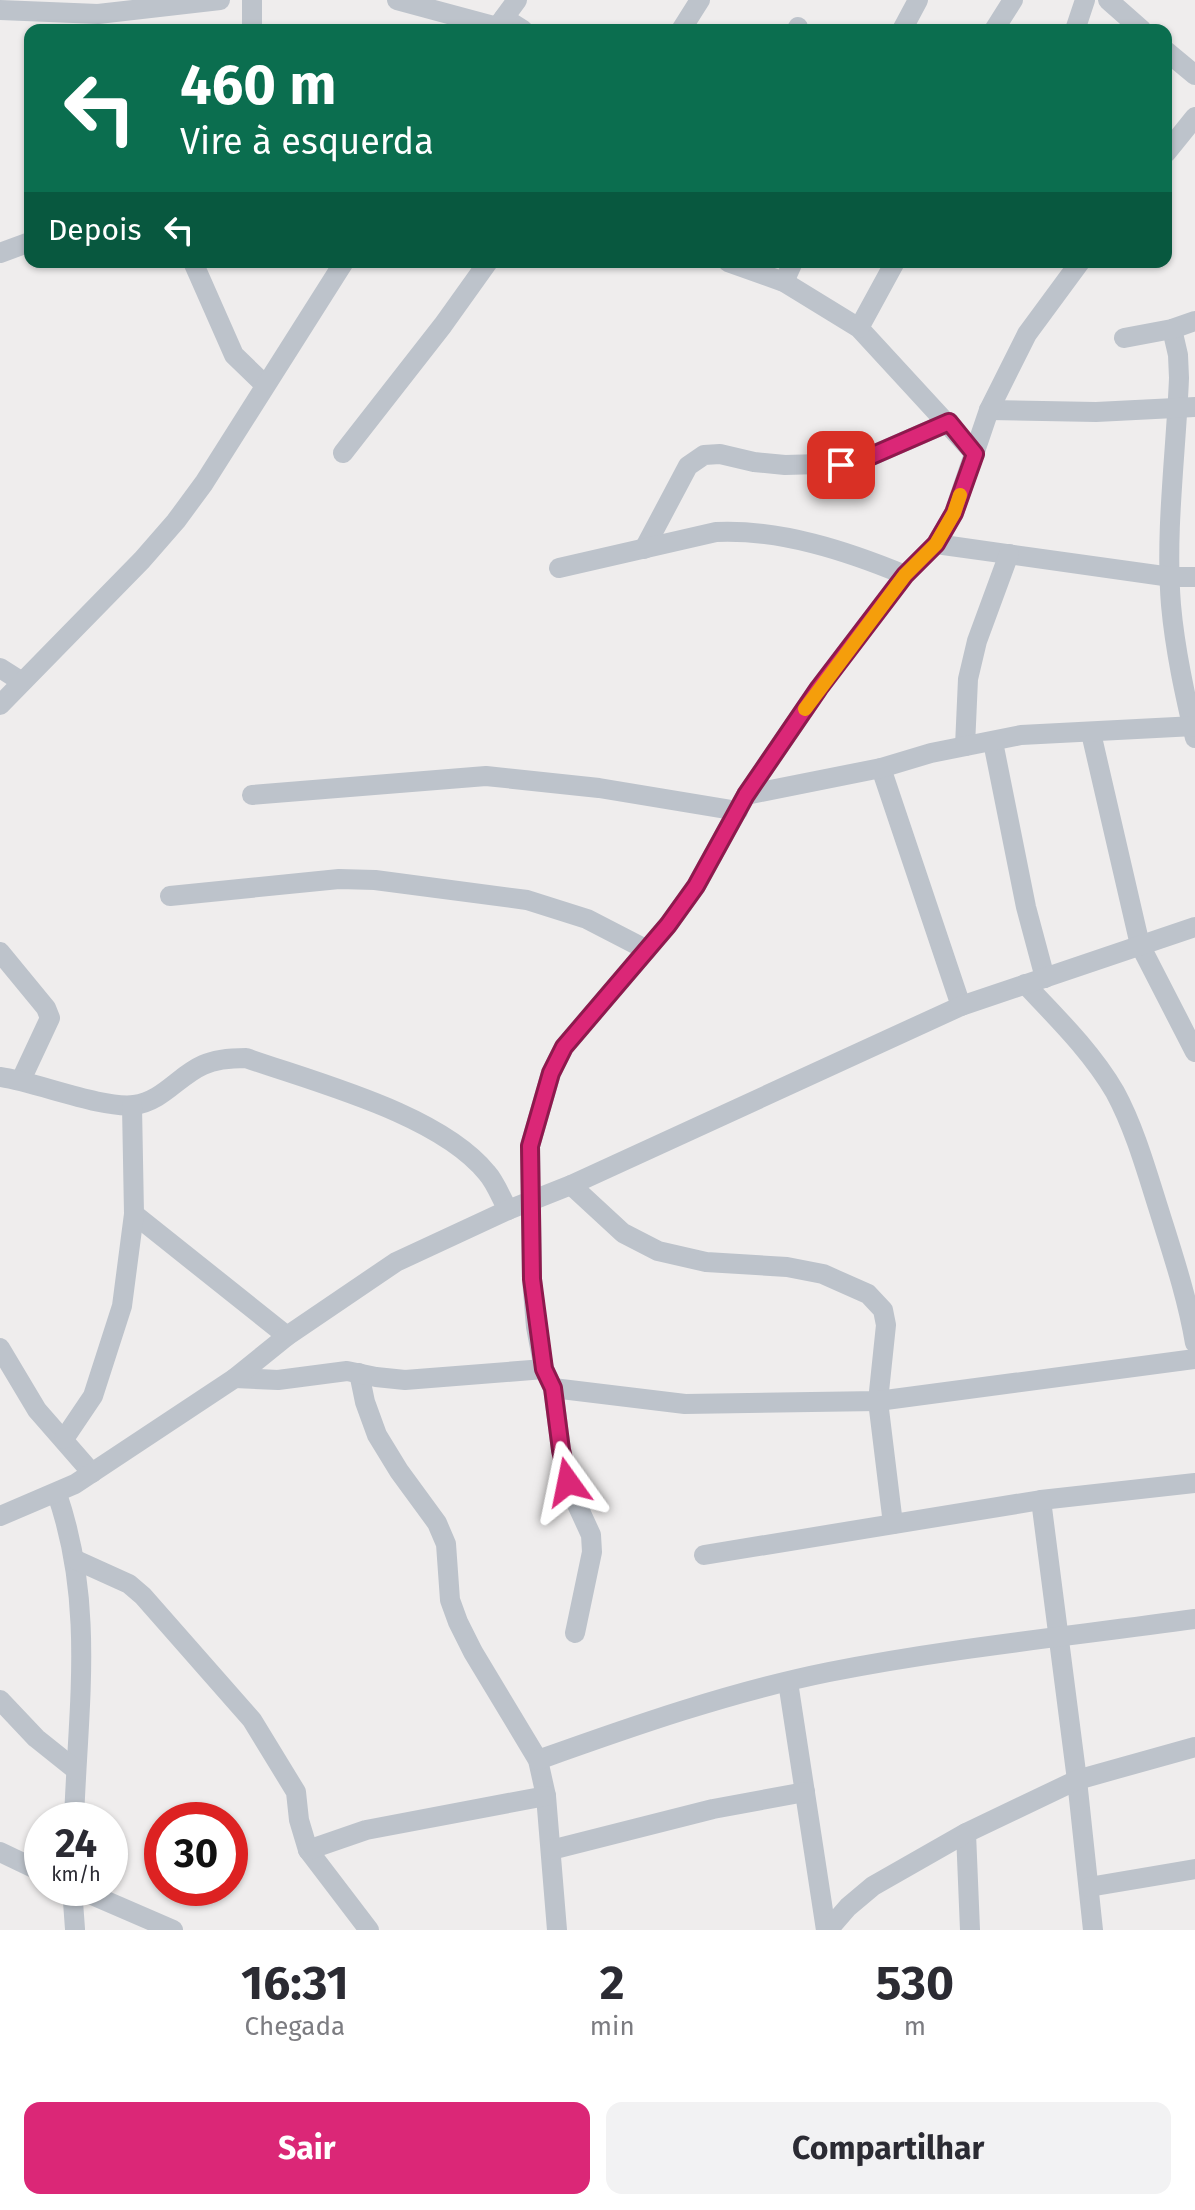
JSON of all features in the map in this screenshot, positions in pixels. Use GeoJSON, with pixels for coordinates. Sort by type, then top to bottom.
{"type":"FeatureCollection","features":[{"type":"Feature","properties":{"kind":"street"},"geometry":{"type":"LineString","coordinates":[[0,10],[102,22],[220,0]]}},
{"type":"Feature","properties":{"kind":"street"},"geometry":{"type":"LineString","coordinates":[[252,0],[252,24]]}},
{"type":"Feature","properties":{"kind":"street"},"geometry":{"type":"LineString","coordinates":[[397,0],[470,9],[497,24]]}},
{"type":"Feature","properties":{"kind":"street"},"geometry":{"type":"LineString","coordinates":[[500,24],[517,0]]}},
{"type":"Feature","properties":{"kind":"street"},"geometry":{"type":"LineString","coordinates":[[685,24],[700,0]]}},
{"type":"Feature","properties":{"kind":"street"},"geometry":{"type":"LineString","coordinates":[[905,24],[918,0]]}},
{"type":"Feature","properties":{"kind":"street"},"geometry":{"type":"LineString","coordinates":[[998,24],[1013,0]]}},
{"type":"Feature","properties":{"kind":"street"},"geometry":{"type":"LineString","coordinates":[[1077,24],[1085,0]]}},
{"type":"Feature","properties":{"kind":"street"},"geometry":{"type":"LineString","coordinates":[[1108,0],[1135,24]]}},
{"type":"Feature","properties":{"kind":"street"},"geometry":{"type":"LineString","coordinates":[[1172,56],[1195,75]]}},
{"type":"Feature","properties":{"kind":"street"},"geometry":{"type":"LineString","coordinates":[[1172,146],[1195,117]]}},
{"type":"Feature","properties":{"kind":"street"},"geometry":{"type":"LineString","coordinates":[[0,253],[24,244]]}},
{"type":"Feature","properties":{"kind":"street"},"geometry":{"type":"LineString","coordinates":[[196,268],[234,355],[265,385]]}},
{"type":"Feature","properties":{"kind":"street"},"geometry":{"type":"LineString","coordinates":[[0,705],[176,521],[204,483],[340,268]]}},
{"type":"Feature","properties":{"kind":"street"},"geometry":{"type":"LineString","coordinates":[[343,453],[484,268]]}},
{"type":"Feature","properties":{"kind":"street"},"geometry":{"type":"LineString","coordinates":[[745,268],[784,282],[859,328],[949,422],[975,454]]}},
{"type":"Feature","properties":{"kind":"street"},"geometry":{"type":"LineString","coordinates":[[784,282],[790,268]]}},
{"type":"Feature","properties":{"kind":"street"},"geometry":{"type":"LineString","coordinates":[[859,328],[892,268]]}},
{"type":"Feature","properties":{"kind":"street"},"geometry":{"type":"LineString","coordinates":[[575,1633],[592,1552],[591,1535],[568,1482],[553,1388],[544,1369],[532,1279],[530,1146],[551,1073],[564,1047],[647,950],[696,886],[742,803],[819,688],[905,575],[936,544],[954,513],[989,410],[1027,334],[1076,268]]}},
{"type":"Feature","properties":{"kind":"street"},"geometry":{"type":"LineString","coordinates":[[1124,338],[1172,329],[1195,321]]}},
{"type":"Feature","properties":{"kind":"street"},"geometry":{"type":"LineString","coordinates":[[252,795],[486,776],[742,803],[931,753],[1021,735],[1194,730],[1177,648],[1171,577],[1186,408],[1172,329]]}},
{"type":"Feature","properties":{"kind":"street"},"geometry":{"type":"LineString","coordinates":[[989,410],[1096,412],[1186,408]]}},
{"type":"Feature","properties":{"kind":"street"},"geometry":{"type":"LineString","coordinates":[[644,549],[688,466],[704,455],[720,454],[785,465],[841,465],[855,463],[949,422]]}},
{"type":"Feature","properties":{"kind":"street"},"geometry":{"type":"LineString","coordinates":[[559,568],[716,532],[758,532],[839,550],[905,575]]}},
{"type":"Feature","properties":{"kind":"street"},"geometry":{"type":"LineString","coordinates":[[936,544],[1171,577],[1195,577]]}},
{"type":"Feature","properties":{"kind":"street"},"geometry":{"type":"LineString","coordinates":[[965,746],[968,679],[977,641],[1009,554]]}},
{"type":"Feature","properties":{"kind":"street"},"geometry":{"type":"LineString","coordinates":[[0,668],[22,682]]}},
{"type":"Feature","properties":{"kind":"street"},"geometry":{"type":"LineString","coordinates":[[1091,733],[1140,945],[1195,1052]]}},
{"type":"Feature","properties":{"kind":"street"},"geometry":{"type":"LineString","coordinates":[[993,742],[1026,907],[1035,981],[1116,1094],[1169,1240],[1189,1306],[1195,1343]]}},
{"type":"Feature","properties":{"kind":"street"},"geometry":{"type":"LineString","coordinates":[[881,768],[961,1006]]}},
{"type":"Feature","properties":{"kind":"street"},"geometry":{"type":"LineString","coordinates":[[170,896],[339,879],[404,883],[527,900],[587,919],[647,950]]}},
{"type":"Feature","properties":{"kind":"street"},"geometry":{"type":"LineString","coordinates":[[0,1516],[57,1494],[92,1473],[235,1378],[287,1336],[396,1262],[961,1006],[1195,927]]}},
{"type":"Feature","properties":{"kind":"street"},"geometry":{"type":"LineString","coordinates":[[0,952],[46,1008],[50,1018],[21,1080]]}},
{"type":"Feature","properties":{"kind":"street"},"geometry":{"type":"LineString","coordinates":[[0,1077],[132,1106],[157,1098],[202,1065],[224,1059],[246,1058],[386,1108],[428,1127],[478,1163],[490,1176],[508,1210]]}},
{"type":"Feature","properties":{"kind":"street"},"geometry":{"type":"LineString","coordinates":[[64,1439],[93,1396],[122,1306],[134,1214],[132,1106]]}},
{"type":"Feature","properties":{"kind":"street"},"geometry":{"type":"LineString","coordinates":[[571,1185],[623,1233],[658,1251],[706,1262],[787,1267],[823,1274],[868,1294],[883,1310],[886,1325],[878,1401],[893,1524]]}},
{"type":"Feature","properties":{"kind":"street"},"geometry":{"type":"LineString","coordinates":[[134,1214],[287,1336]]}},
{"type":"Feature","properties":{"kind":"street"},"geometry":{"type":"LineString","coordinates":[[0,1348],[8,1380],[92,1473]]}},
{"type":"Feature","properties":{"kind":"street"},"geometry":{"type":"LineString","coordinates":[[553,1388],[685,1404],[878,1401],[1195,1359]]}},
{"type":"Feature","properties":{"kind":"street"},"geometry":{"type":"LineString","coordinates":[[235,1378],[278,1380],[347,1371],[405,1380],[544,1369]]}},
{"type":"Feature","properties":{"kind":"street"},"geometry":{"type":"LineString","coordinates":[[359,1373],[377,1435],[437,1523],[446,1544],[450,1600],[458,1622],[538,1760],[546,1796],[557,1930]]}},
{"type":"Feature","properties":{"kind":"street"},"geometry":{"type":"LineString","coordinates":[[704,1555],[1041,1500],[1195,1483]]}},
{"type":"Feature","properties":{"kind":"street"},"geometry":{"type":"LineString","coordinates":[[57,1494],[76,1560],[83,1667],[75,1802]]}},
{"type":"Feature","properties":{"kind":"street"},"geometry":{"type":"LineString","coordinates":[[1041,1500],[1093,1930]]}},
{"type":"Feature","properties":{"kind":"street"},"geometry":{"type":"LineString","coordinates":[[76,1560],[129,1584],[143,1596],[252,1720],[296,1792],[299,1820],[308,1850],[369,1930]]}},
{"type":"Feature","properties":{"kind":"street"},"geometry":{"type":"LineString","coordinates":[[538,1760],[705,1704],[788,1682],[913,1657],[1195,1619]]}},
{"type":"Feature","properties":{"kind":"street"},"geometry":{"type":"LineString","coordinates":[[788,1682],[827,1930]]}},
{"type":"Feature","properties":{"kind":"street"},"geometry":{"type":"LineString","coordinates":[[0,1700],[36,1738],[76,1770]]}},
{"type":"Feature","properties":{"kind":"street"},"geometry":{"type":"LineString","coordinates":[[827,1930],[873,1886],[966,1833],[1077,1780],[1195,1747]]}},
{"type":"Feature","properties":{"kind":"street"},"geometry":{"type":"LineString","coordinates":[[551,1850],[713,1809],[805,1792]]}},
{"type":"Feature","properties":{"kind":"street"},"geometry":{"type":"LineString","coordinates":[[308,1850],[366,1830],[546,1796]]}},
{"type":"Feature","properties":{"kind":"street"},"geometry":{"type":"LineString","coordinates":[[966,1833],[970,1930]]}},
{"type":"Feature","properties":{"kind":"street"},"geometry":{"type":"LineString","coordinates":[[0,1852],[24,1863]]}},
{"type":"Feature","properties":{"kind":"street"},"geometry":{"type":"LineString","coordinates":[[1089,1887],[1195,1869]]}},
{"type":"Feature","properties":{"kind":"street"},"geometry":{"type":"LineString","coordinates":[[74,1906],[75,1929]]}},
{"type":"Feature","properties":{"kind":"street"},"geometry":{"type":"LineString","coordinates":[[116,1906],[173,1930]]}},
{"type":"Feature","properties":{"kind":"slow traffic"},"geometry":{"type":"LineString","coordinates":[[805,709],[905,575],[936,544],[954,513],[960,495]]}},
{"type":"Feature","properties":{"kind":"route"},"geometry":{"type":"LineString","coordinates":[[568,1482],[553,1388],[544,1369],[536,1327],[532,1279],[530,1146],[551,1073],[564,1047],[668,925],[696,886],[746,795],[819,688],[905,575],[936,544],[954,513],[975,454],[949,422],[855,463],[841,465]]}}]}
